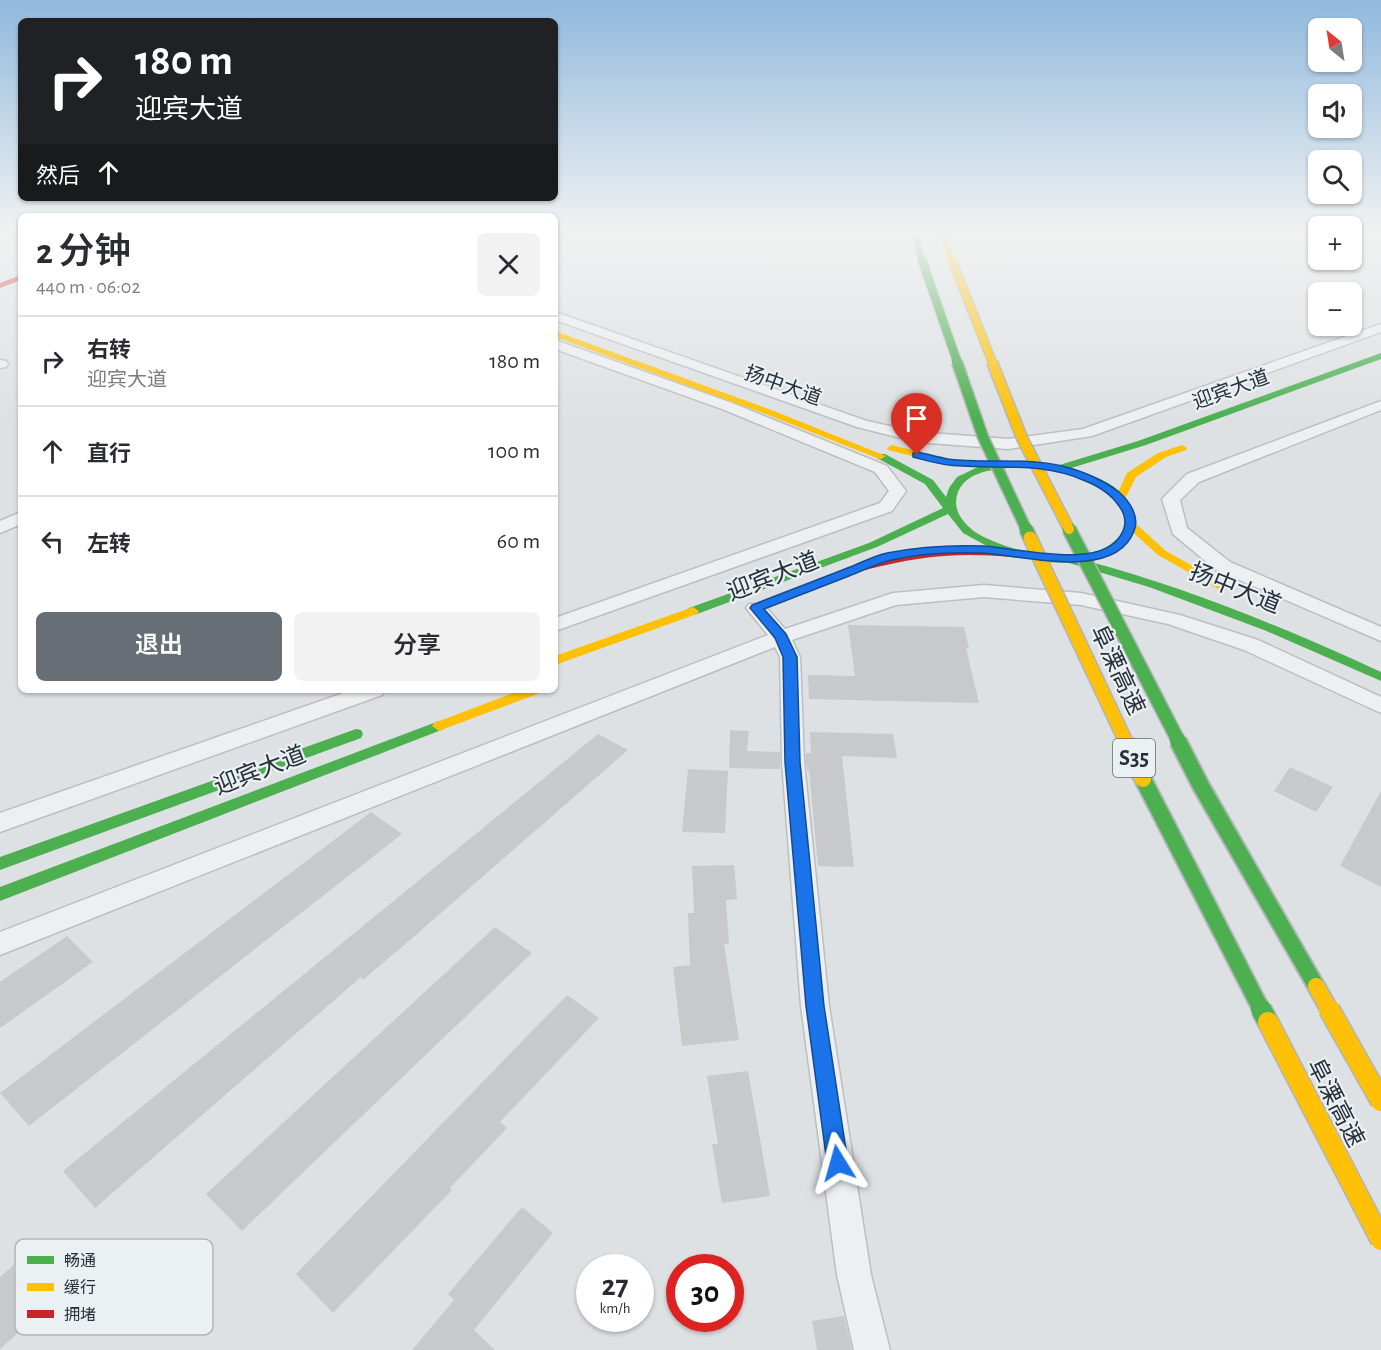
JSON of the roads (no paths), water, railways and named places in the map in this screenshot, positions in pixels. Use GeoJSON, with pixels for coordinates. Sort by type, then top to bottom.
{"type":"FeatureCollection","features":[{"type":"Feature","properties":{"kind":"main road","name":"阜溧高速"},"geometry":{"type":"LineString","coordinates":[[934,294],[988,448],[1148,789],[1381,1240]]}},
{"type":"Feature","properties":{"kind":"main road","name":"阜溧高速"},"geometry":{"type":"LineString","coordinates":[[965,294],[1022,438],[1201,786],[1381,1101]]}},
{"type":"Feature","properties":{"kind":"main road","name":"扬中大道"},"geometry":{"type":"LineString","coordinates":[[558,326],[901,452],[948,462],[1002,465]]}},
{"type":"Feature","properties":{"kind":"main road","name":"扬中大道"},"geometry":{"type":"LineString","coordinates":[[558,335],[771,413],[895,462],[930,482],[957,521],[971,534],[1013,553]]}},
{"type":"Feature","properties":{"kind":"main road","name":"迎宾大道"},"geometry":{"type":"LineString","coordinates":[[1060,468],[1142,443],[1381,356]]}},
{"type":"Feature","properties":{"kind":"main road","name":"迎宾大道"},"geometry":{"type":"LineString","coordinates":[[1120,499],[1131,475],[1162,455],[1195,443]]}},
{"type":"Feature","properties":{"kind":"main road"},"geometry":{"type":"LineString","coordinates":[[950,509],[950,493],[960,480],[978,470],[1002,465],[1030,464],[1060,468],[1087,477],[1106,487],[1120,499],[1129,512],[1131,525],[1126,538],[1112,549],[1092,556],[1066,560],[1013,553]]}},
{"type":"Feature","properties":{"kind":"main road","name":"迎宾大道"},"geometry":{"type":"LineString","coordinates":[[558,660],[873,545],[950,509]]}},
{"type":"Feature","properties":{"kind":"main road","name":"扬中大道"},"geometry":{"type":"LineString","coordinates":[[1131,525],[1145,542],[1178,565],[1236,592]]}},
{"type":"Feature","properties":{"kind":"main road","name":"迎宾大道"},"geometry":{"type":"LineString","coordinates":[[855,570],[888,557],[929,551],[984,550],[1013,553]]}},
{"type":"Feature","properties":{"kind":"main road","name":"扬中大道"},"geometry":{"type":"LineString","coordinates":[[1066,560],[1155,582],[1296,638],[1381,677]]}},
{"type":"Feature","properties":{"kind":"main road","name":"迎宾大道"},"geometry":{"type":"LineString","coordinates":[[0,894],[527,693]]}},
{"type":"Feature","properties":{"kind":"main road","name":"迎宾大道"},"geometry":{"type":"LineString","coordinates":[[0,864],[371,728]]}},
{"type":"Feature","properties":{"kind":"street"},"geometry":{"type":"LineString","coordinates":[[558,316],[862,424],[917,437],[1008,444],[1086,433],[1381,328]]}},
{"type":"Feature","properties":{"kind":"street"},"geometry":{"type":"LineString","coordinates":[[558,345],[727,406],[881,469],[898,491],[886,507],[558,624]]}},
{"type":"Feature","properties":{"kind":"street"},"geometry":{"type":"LineString","coordinates":[[1381,405],[1193,478],[1171,499],[1179,530],[1223,566],[1381,635]]}},
{"type":"Feature","properties":{"kind":"street"},"geometry":{"type":"LineString","coordinates":[[0,944],[781,636],[893,599],[984,591],[1081,599],[1173,618],[1251,645],[1381,706]]}},
{"type":"Feature","properties":{"kind":"street"},"geometry":{"type":"LineString","coordinates":[[754,608],[781,636],[790,657],[793,762],[815,1006],[854,1275],[872,1350]]}},
{"type":"Feature","properties":{"kind":"street"},"geometry":{"type":"LineString","coordinates":[[0,823],[366,693]]}}]}
